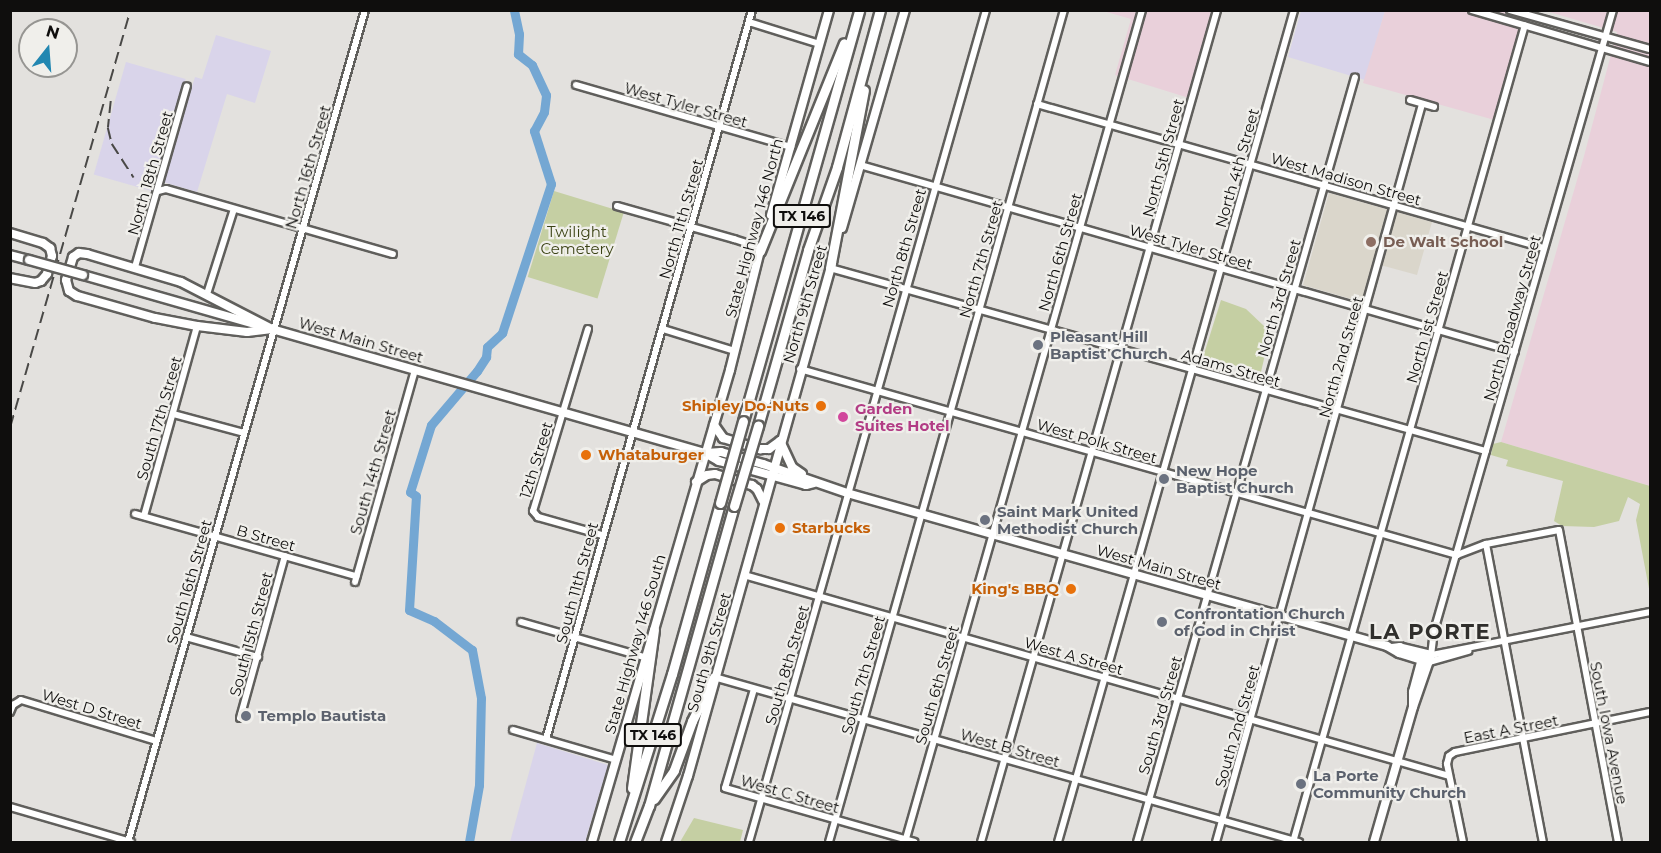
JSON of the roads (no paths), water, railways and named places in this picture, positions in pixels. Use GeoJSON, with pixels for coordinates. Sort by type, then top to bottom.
{"type":"FeatureCollection","features":[{"type":"Feature","properties":{"kind":"highway"},"geometry":{"type":"LineString","coordinates":[[760,251],[858,10]]}},
{"type":"Feature","properties":{"kind":"highway","name":"TX 146"},"geometry":{"type":"LineString","coordinates":[[619,843],[720,503],[858,10]]}},
{"type":"Feature","properties":{"kind":"highway","name":"TX 146"},"geometry":{"type":"LineString","coordinates":[[635,843],[649,806],[808,250],[837,167],[880,10]]}},
{"type":"Feature","properties":{"kind":"highway"},"geometry":{"type":"LineString","coordinates":[[830,268],[877,23]]}},
{"type":"Feature","properties":{"kind":"highway"},"geometry":{"type":"LineString","coordinates":[[628,818],[654,630]]}},
{"type":"Feature","properties":{"kind":"highway"},"geometry":{"type":"LineString","coordinates":[[649,806],[674,770],[692,721],[714,677]]}},
{"type":"Feature","properties":{"kind":"main road","name":"State Highway 146 North"},"geometry":{"type":"LineString","coordinates":[[705,453],[829,10]]}},
{"type":"Feature","properties":{"kind":"main road","name":"North 9th Street"},"geometry":{"type":"LineString","coordinates":[[771,471],[905,10]]}},
{"type":"Feature","properties":{"kind":"main road"},"geometry":{"type":"LineString","coordinates":[[10,233],[43,243],[50,248],[52,256],[47,274],[41,281],[35,283],[10,278]]}},
{"type":"Feature","properties":{"kind":"main road"},"geometry":{"type":"LineString","coordinates":[[79,253],[135,267],[207,294],[272,329],[247,332],[197,326],[156,318],[77,296],[69,291],[66,284],[71,261],[79,253]]}},
{"type":"Feature","properties":{"kind":"main road","name":"West Main Street"},"geometry":{"type":"LineString","coordinates":[[10,255],[705,453],[719,461],[771,471],[806,485],[814,483],[1392,648],[1400,647],[1426,658]]}},
{"type":"Feature","properties":{"kind":"main road"},"geometry":{"type":"LineString","coordinates":[[714,425],[723,438],[760,449],[769,449],[780,441],[792,467],[814,483]]}},
{"type":"Feature","properties":{"kind":"main road","name":"State Highway 146 South"},"geometry":{"type":"LineString","coordinates":[[592,843],[705,453]]}},
{"type":"Feature","properties":{"kind":"main road","name":"South 9th Street"},"geometry":{"type":"LineString","coordinates":[[666,843],[688,776],[771,471]]}},
{"type":"Feature","properties":{"kind":"main road"},"geometry":{"type":"LineString","coordinates":[[696,482],[707,475],[716,474],[743,482],[757,489],[763,503]]}},
{"type":"Feature","properties":{"kind":"main road"},"geometry":{"type":"LineString","coordinates":[[1374,843],[1413,706],[1413,692],[1426,658]]}},
{"type":"Feature","properties":{"kind":"street","name":"North 16th Street"},"geometry":{"type":"LineString","coordinates":[[272,329],[304,228],[365,10]]}},
{"type":"Feature","properties":{"kind":"street","name":"North 11th Street"},"geometry":{"type":"LineString","coordinates":[[632,433],[752,10]]}},
{"type":"Feature","properties":{"kind":"street","name":"North 8th Street"},"geometry":{"type":"LineString","coordinates":[[847,493],[986,10]]}},
{"type":"Feature","properties":{"kind":"street","name":"North 7th Street"},"geometry":{"type":"LineString","coordinates":[[921,514],[1064,10]]}},
{"type":"Feature","properties":{"kind":"street","name":"North 6th Street"},"geometry":{"type":"LineString","coordinates":[[993,534],[1142,10]]}},
{"type":"Feature","properties":{"kind":"street","name":"North 5th Street"},"geometry":{"type":"LineString","coordinates":[[981,843],[1217,10]]}},
{"type":"Feature","properties":{"kind":"street","name":"North 4th Street"},"geometry":{"type":"LineString","coordinates":[[1058,843],[1294,10]]}},
{"type":"Feature","properties":{"kind":"street"},"geometry":{"type":"LineString","coordinates":[[1472,10],[1650,62]]}},
{"type":"Feature","properties":{"kind":"street"},"geometry":{"type":"LineString","coordinates":[[1510,10],[1650,49]]}},
{"type":"Feature","properties":{"kind":"street","name":"North Broadway Street"},"geometry":{"type":"LineString","coordinates":[[1426,658],[1613,10]]}},
{"type":"Feature","properties":{"kind":"street"},"geometry":{"type":"LineString","coordinates":[[749,22],[819,44]]}},
{"type":"Feature","properties":{"kind":"street","name":"North 1st Street"},"geometry":{"type":"LineString","coordinates":[[1295,842],[1380,533],[1526,26]]}},
{"type":"Feature","properties":{"kind":"street","name":"North 3rd Street"},"geometry":{"type":"LineString","coordinates":[[1206,595],[1354,77]]}},
{"type":"Feature","properties":{"kind":"street","name":"West Tyler Street"},"geometry":{"type":"LineString","coordinates":[[576,85],[791,147]]}},
{"type":"Feature","properties":{"kind":"street","name":"North 18th Street"},"geometry":{"type":"LineString","coordinates":[[135,267],[187,86]]}},
{"type":"Feature","properties":{"kind":"street"},"geometry":{"type":"LineString","coordinates":[[1410,100],[1434,108]]}},
{"type":"Feature","properties":{"kind":"street","name":"West Madison Street"},"geometry":{"type":"LineString","coordinates":[[1037,104],[1544,248]]}},
{"type":"Feature","properties":{"kind":"street","name":"North 2nd Street"},"geometry":{"type":"LineString","coordinates":[[1281,616],[1422,104]]}},
{"type":"Feature","properties":{"kind":"street","name":"West Tyler Street"},"geometry":{"type":"LineString","coordinates":[[860,165],[1515,352]]}},
{"type":"Feature","properties":{"kind":"street"},"geometry":{"type":"LineString","coordinates":[[158,191],[166,189],[393,254]]}},
{"type":"Feature","properties":{"kind":"street"},"geometry":{"type":"LineString","coordinates":[[617,206],[753,245],[760,251]]}},
{"type":"Feature","properties":{"kind":"street"},"geometry":{"type":"LineString","coordinates":[[207,294],[234,209]]}},
{"type":"Feature","properties":{"kind":"street","name":"Adams Street"},"geometry":{"type":"LineString","coordinates":[[830,268],[1486,451]]}},
{"type":"Feature","properties":{"kind":"street","name":"South 17th Street"},"geometry":{"type":"LineString","coordinates":[[144,516],[197,326]]}},
{"type":"Feature","properties":{"kind":"street","name":"South 16th Street"},"geometry":{"type":"LineString","coordinates":[[129,842],[272,329]]}},
{"type":"Feature","properties":{"kind":"street","name":"12th Street"},"geometry":{"type":"LineString","coordinates":[[588,329],[533,511],[534,514],[602,536]]}},
{"type":"Feature","properties":{"kind":"street"},"geometry":{"type":"LineString","coordinates":[[663,329],[735,351]]}},
{"type":"Feature","properties":{"kind":"street","name":"West Polk Street"},"geometry":{"type":"LineString","coordinates":[[800,369],[1457,555]]}},
{"type":"Feature","properties":{"kind":"street","name":"South 14th Street"},"geometry":{"type":"LineString","coordinates":[[356,579],[415,370]]}},
{"type":"Feature","properties":{"kind":"street"},"geometry":{"type":"LineString","coordinates":[[172,414],[244,432]]}},
{"type":"Feature","properties":{"kind":"street","name":"South 11th Street"},"geometry":{"type":"LineString","coordinates":[[546,739],[632,433]]}},
{"type":"Feature","properties":{"kind":"street","name":"South 8th Street"},"geometry":{"type":"LineString","coordinates":[[749,843],[847,493]]}},
{"type":"Feature","properties":{"kind":"street","name":"B Street"},"geometry":{"type":"LineString","coordinates":[[135,514],[285,556],[356,579]]}},
{"type":"Feature","properties":{"kind":"street","name":"South 7th Street"},"geometry":{"type":"LineString","coordinates":[[829,843],[921,514]]}},
{"type":"Feature","properties":{"kind":"street","name":"South Iowa Avenue"},"geometry":{"type":"LineString","coordinates":[[1486,544],[1559,530],[1618,843]]}},
{"type":"Feature","properties":{"kind":"street","name":"South 6th Street"},"geometry":{"type":"LineString","coordinates":[[905,841],[993,534]]}},
{"type":"Feature","properties":{"kind":"street"},"geometry":{"type":"LineString","coordinates":[[1457,555],[1486,544],[1543,843]]}},
{"type":"Feature","properties":{"kind":"street","name":"South 15th Street"},"geometry":{"type":"LineString","coordinates":[[240,718],[285,556]]}},
{"type":"Feature","properties":{"kind":"street","name":"West A Street"},"geometry":{"type":"LineString","coordinates":[[744,575],[1397,760]]}},
{"type":"Feature","properties":{"kind":"street","name":"South 3rd Street"},"geometry":{"type":"LineString","coordinates":[[1137,843],[1206,595]]}},
{"type":"Feature","properties":{"kind":"street"},"geometry":{"type":"LineString","coordinates":[[1426,658],[1650,612]]}},
{"type":"Feature","properties":{"kind":"street","name":"South 2nd Street"},"geometry":{"type":"LineString","coordinates":[[1216,843],[1281,616]]}},
{"type":"Feature","properties":{"kind":"street"},"geometry":{"type":"LineString","coordinates":[[521,622],[645,657]]}},
{"type":"Feature","properties":{"kind":"street"},"geometry":{"type":"LineString","coordinates":[[186,637],[258,657]]}},
{"type":"Feature","properties":{"kind":"street","name":"West B Street"},"geometry":{"type":"LineString","coordinates":[[714,677],[1295,842]]}},
{"type":"Feature","properties":{"kind":"street","name":"West C Street"},"geometry":{"type":"LineString","coordinates":[[754,688],[725,788],[914,843]]}},
{"type":"Feature","properties":{"kind":"street","name":"West D Street"},"geometry":{"type":"LineString","coordinates":[[10,712],[13,705],[21,700],[156,741]]}},
{"type":"Feature","properties":{"kind":"street","name":"East A Street"},"geometry":{"type":"LineString","coordinates":[[1449,776],[1447,764],[1449,756],[1455,752],[1650,712]]}},
{"type":"Feature","properties":{"kind":"street"},"geometry":{"type":"LineString","coordinates":[[513,730],[616,760]]}},
{"type":"Feature","properties":{"kind":"street"},"geometry":{"type":"LineString","coordinates":[[1397,760],[1449,776],[1463,843]]}},
{"type":"Feature","properties":{"kind":"street"},"geometry":{"type":"LineString","coordinates":[[10,807],[129,842]]}},
{"type":"Feature","properties":{"kind":"waterway"},"geometry":{"type":"LineString","coordinates":[[469,842],[479,785],[481,698],[472,650],[434,621],[409,610],[416,496],[410,492],[431,425],[477,371],[486,357],[487,347],[502,333],[551,184],[534,131],[544,112],[546,95],[532,65],[518,54],[519,34],[514,10]]}},
{"type":"Feature","properties":{"kind":"railway"},"geometry":{"type":"LineString","coordinates":[[10,427],[130,10]]}},
{"type":"Feature","properties":{"kind":"railway"},"geometry":{"type":"LineString","coordinates":[[111,101],[108,128],[112,144],[134,178]]}},
{"type":"Feature","properties":{"kind":"place","name":"De Walt School"},"geometry":{"type":"Point","coordinates":[1371,242]}},
{"type":"Feature","properties":{"kind":"place","name":"Pleasant Hill Baptist Church"},"geometry":{"type":"Point","coordinates":[1038,345]}},
{"type":"Feature","properties":{"kind":"place","name":"Shipley Do-Nuts"},"geometry":{"type":"Point","coordinates":[821,406]}},
{"type":"Feature","properties":{"kind":"place","name":"Garden Suites Hotel"},"geometry":{"type":"Point","coordinates":[843,417]}},
{"type":"Feature","properties":{"kind":"place","name":"Whataburger"},"geometry":{"type":"Point","coordinates":[586,455]}},
{"type":"Feature","properties":{"kind":"place","name":"New Hope Baptist Church"},"geometry":{"type":"Point","coordinates":[1164,479]}},
{"type":"Feature","properties":{"kind":"place","name":"Saint Mark United Methodist Church"},"geometry":{"type":"Point","coordinates":[985,520]}},
{"type":"Feature","properties":{"kind":"place","name":"Starbucks"},"geometry":{"type":"Point","coordinates":[780,528]}},
{"type":"Feature","properties":{"kind":"place","name":"King's BBQ"},"geometry":{"type":"Point","coordinates":[1071,589]}},
{"type":"Feature","properties":{"kind":"place","name":"Confrontation Church of God in Christ"},"geometry":{"type":"Point","coordinates":[1162,622]}},
{"type":"Feature","properties":{"kind":"place","name":"Templo Bautista"},"geometry":{"type":"Point","coordinates":[246,716]}},
{"type":"Feature","properties":{"kind":"place","name":"La Porte Community Church"},"geometry":{"type":"Point","coordinates":[1301,784]}},
{"type":"Feature","properties":{"kind":"district","name":"LA PORTE"},"geometry":{"type":"Point","coordinates":[1430,632]}},
{"type":"Feature","properties":{"kind":"park label","name":"Twilight Cemetery"},"geometry":{"type":"Point","coordinates":[577,240]}}]}
